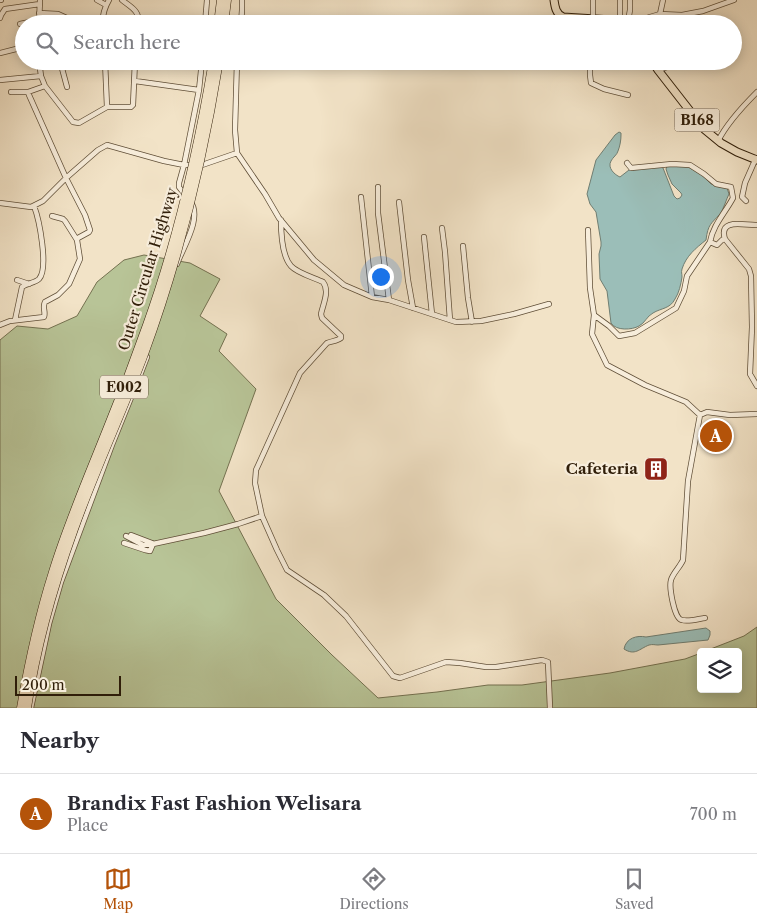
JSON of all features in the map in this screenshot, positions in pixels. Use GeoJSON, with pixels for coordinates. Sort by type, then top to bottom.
{"type":"FeatureCollection","features":[{"type":"Feature","properties":{"kind":"highway"},"geometry":{"type":"LineString","coordinates":[[219,15],[221,0]]}},
{"type":"Feature","properties":{"kind":"highway"},"geometry":{"type":"LineString","coordinates":[[225,15],[227,0]]}},
{"type":"Feature","properties":{"kind":"highway","name":"Outer Circular Highway"},"geometry":{"type":"LineString","coordinates":[[21,708],[32,650],[52,572],[148,322],[175,237],[194,162],[211,70]]}},
{"type":"Feature","properties":{"kind":"highway","name":"Outer Circular Highway"},"geometry":{"type":"LineString","coordinates":[[27,708],[48,609],[74,528],[144,353],[177,252],[203,148],[217,70]]}},
{"type":"Feature","properties":{"kind":"main road"},"geometry":{"type":"LineString","coordinates":[[554,0],[559,15]]}},
{"type":"Feature","properties":{"kind":"main road","name":"B168"},"geometry":{"type":"LineString","coordinates":[[658,70],[704,129],[718,141],[737,152],[756,159]]}},
{"type":"Feature","properties":{"kind":"street"},"geometry":{"type":"LineString","coordinates":[[97,0],[106,5]]}},
{"type":"Feature","properties":{"kind":"street"},"geometry":{"type":"LineString","coordinates":[[103,15],[109,0]]}},
{"type":"Feature","properties":{"kind":"street"},"geometry":{"type":"LineString","coordinates":[[122,0],[137,12],[138,15]]}},
{"type":"Feature","properties":{"kind":"street"},"geometry":{"type":"LineString","coordinates":[[206,15],[207,0]]}},
{"type":"Feature","properties":{"kind":"street"},"geometry":{"type":"LineString","coordinates":[[242,0],[242,15]]}},
{"type":"Feature","properties":{"kind":"street"},"geometry":{"type":"LineString","coordinates":[[592,15],[593,0]]}},
{"type":"Feature","properties":{"kind":"street"},"geometry":{"type":"LineString","coordinates":[[620,0],[626,15]]}},
{"type":"Feature","properties":{"kind":"street"},"geometry":{"type":"LineString","coordinates":[[629,15],[630,0]]}},
{"type":"Feature","properties":{"kind":"street"},"geometry":{"type":"LineString","coordinates":[[660,14],[663,0]]}},
{"type":"Feature","properties":{"kind":"street"},"geometry":{"type":"LineString","coordinates":[[657,15],[682,15],[703,11],[734,0]]}},
{"type":"Feature","properties":{"kind":"street"},"geometry":{"type":"LineString","coordinates":[[0,18],[6,9],[40,2],[40,13],[60,15]]}},
{"type":"Feature","properties":{"kind":"street"},"geometry":{"type":"LineString","coordinates":[[0,53],[15,49]]}},
{"type":"Feature","properties":{"kind":"street"},"geometry":{"type":"LineString","coordinates":[[40,70],[45,86],[73,122],[76,123],[107,107],[131,107],[133,105],[135,70]]}},
{"type":"Feature","properties":{"kind":"street"},"geometry":{"type":"LineString","coordinates":[[63,70],[68,87]]}},
{"type":"Feature","properties":{"kind":"street"},"geometry":{"type":"LineString","coordinates":[[106,70],[107,107]]}},
{"type":"Feature","properties":{"kind":"street"},"geometry":{"type":"LineString","coordinates":[[31,708],[49,624],[61,582],[139,378],[193,225],[195,216],[193,205],[179,187],[179,183],[200,90],[201,70]]}},
{"type":"Feature","properties":{"kind":"street"},"geometry":{"type":"LineString","coordinates":[[237,70],[235,130],[237,153],[281,220],[314,260],[344,285],[372,297],[389,300],[456,322],[481,322],[549,304]]}},
{"type":"Feature","properties":{"kind":"street"},"geometry":{"type":"LineString","coordinates":[[590,70],[591,84],[628,96]]}},
{"type":"Feature","properties":{"kind":"street"},"geometry":{"type":"LineString","coordinates":[[0,80],[41,76]]}},
{"type":"Feature","properties":{"kind":"street"},"geometry":{"type":"LineString","coordinates":[[134,81],[200,90]]}},
{"type":"Feature","properties":{"kind":"street"},"geometry":{"type":"LineString","coordinates":[[11,92],[28,92],[45,86]]}},
{"type":"Feature","properties":{"kind":"street"},"geometry":{"type":"LineString","coordinates":[[28,92],[90,230],[77,240]]}},
{"type":"Feature","properties":{"kind":"street"},"geometry":{"type":"LineString","coordinates":[[718,141],[735,117],[757,92]]}},
{"type":"Feature","properties":{"kind":"street"},"geometry":{"type":"LineString","coordinates":[[0,204],[34,206],[43,201],[98,150],[107,145],[184,165],[202,165],[237,153]]}},
{"type":"Feature","properties":{"kind":"street"},"geometry":{"type":"LineString","coordinates":[[746,201],[742,197],[756,159]]}},
{"type":"Feature","properties":{"kind":"street"},"geometry":{"type":"LineString","coordinates":[[594,315],[610,326],[619,336],[635,334],[676,308],[684,291],[688,276],[710,242],[712,232],[733,198],[731,188],[716,184],[690,165],[672,164],[631,168],[626,163]]}},
{"type":"Feature","properties":{"kind":"street"},"geometry":{"type":"LineString","coordinates":[[378,187],[378,213],[389,300]]}},
{"type":"Feature","properties":{"kind":"street"},"geometry":{"type":"LineString","coordinates":[[361,197],[372,297]]}},
{"type":"Feature","properties":{"kind":"street"},"geometry":{"type":"LineString","coordinates":[[400,202],[408,280],[413,308]]}},
{"type":"Feature","properties":{"kind":"street"},"geometry":{"type":"LineString","coordinates":[[15,320],[21,291],[24,286],[40,278],[43,272],[43,251],[38,218],[34,206]]}},
{"type":"Feature","properties":{"kind":"street"},"geometry":{"type":"LineString","coordinates":[[0,325],[15,320],[44,317],[45,302],[58,295],[69,284],[79,262],[80,256],[77,240],[63,219],[52,216]]}},
{"type":"Feature","properties":{"kind":"street"},"geometry":{"type":"LineString","coordinates":[[281,220],[281,239],[288,261],[296,270],[323,282],[326,286],[322,318],[341,336],[337,340],[327,343],[300,373],[256,470],[255,483],[262,516],[287,570],[324,595],[346,616],[393,676],[400,678],[446,662],[496,667],[542,660],[548,662],[550,708]]}},
{"type":"Feature","properties":{"kind":"street"},"geometry":{"type":"LineString","coordinates":[[757,225],[729,225],[724,232],[725,239],[749,269],[751,276],[752,327],[750,374],[757,386]]}},
{"type":"Feature","properties":{"kind":"street"},"geometry":{"type":"LineString","coordinates":[[442,228],[450,320]]}},
{"type":"Feature","properties":{"kind":"street"},"geometry":{"type":"LineString","coordinates":[[588,230],[590,288],[594,315],[592,334],[607,365],[645,386],[686,402],[700,415]]}},
{"type":"Feature","properties":{"kind":"street"},"geometry":{"type":"LineString","coordinates":[[424,237],[432,314]]}},
{"type":"Feature","properties":{"kind":"street"},"geometry":{"type":"LineString","coordinates":[[710,242],[717,245],[725,239]]}},
{"type":"Feature","properties":{"kind":"street"},"geometry":{"type":"LineString","coordinates":[[463,246],[472,322]]}},
{"type":"Feature","properties":{"kind":"street"},"geometry":{"type":"LineString","coordinates":[[17,280],[29,284]]}},
{"type":"Feature","properties":{"kind":"street"},"geometry":{"type":"LineString","coordinates":[[700,415],[707,412],[730,415],[757,414]]}},
{"type":"Feature","properties":{"kind":"street"},"geometry":{"type":"LineString","coordinates":[[700,415],[688,481],[683,560],[672,578],[670,588],[678,619],[705,618]]}},
{"type":"Feature","properties":{"kind":"street"},"geometry":{"type":"LineString","coordinates":[[129,535],[153,544],[262,516]]}},
{"type":"Feature","properties":{"kind":"street"},"geometry":{"type":"LineString","coordinates":[[124,543],[150,551],[153,544]]}},
{"type":"Feature","properties":{"kind":"green space"},"geometry":{"type":"Polygon","coordinates":[[[144,255],[190,263],[220,279],[200,316],[227,334],[219,351],[256,389],[219,491],[276,599],[378,698],[488,685],[522,685],[610,673],[685,659],[697,654],[697,693],[742,693],[742,648],[713,648],[744,636],[757,627],[757,708],[0,708],[0,340],[17,326],[48,329],[77,316],[97,282],[124,260],[144,255]]]}},
{"type":"Feature","properties":{"kind":"water"},"geometry":{"type":"Polygon","coordinates":[[[619,132],[621,133],[621,141],[610,164],[612,171],[618,176],[620,177],[631,169],[660,166],[663,168],[677,199],[682,195],[672,184],[666,169],[667,166],[682,165],[702,175],[711,184],[727,188],[729,194],[720,214],[709,227],[706,240],[686,260],[682,270],[680,288],[673,302],[668,307],[651,314],[639,326],[628,329],[620,329],[611,323],[607,291],[600,279],[599,254],[601,242],[596,212],[590,204],[587,194],[596,160],[619,132]]]}},
{"type":"Feature","properties":{"kind":"water"},"geometry":{"type":"Polygon","coordinates":[[[706,628],[710,631],[708,640],[650,645],[634,652],[624,649],[629,640],[639,636],[646,637],[706,628]]]}},
{"type":"Feature","properties":{"kind":"place","name":"Brandix Fast Fashion Welisara"},"geometry":{"type":"Point","coordinates":[716,436]}},
{"type":"Feature","properties":{"kind":"place","name":"Cafeteria"},"geometry":{"type":"Point","coordinates":[656,469]}}]}
